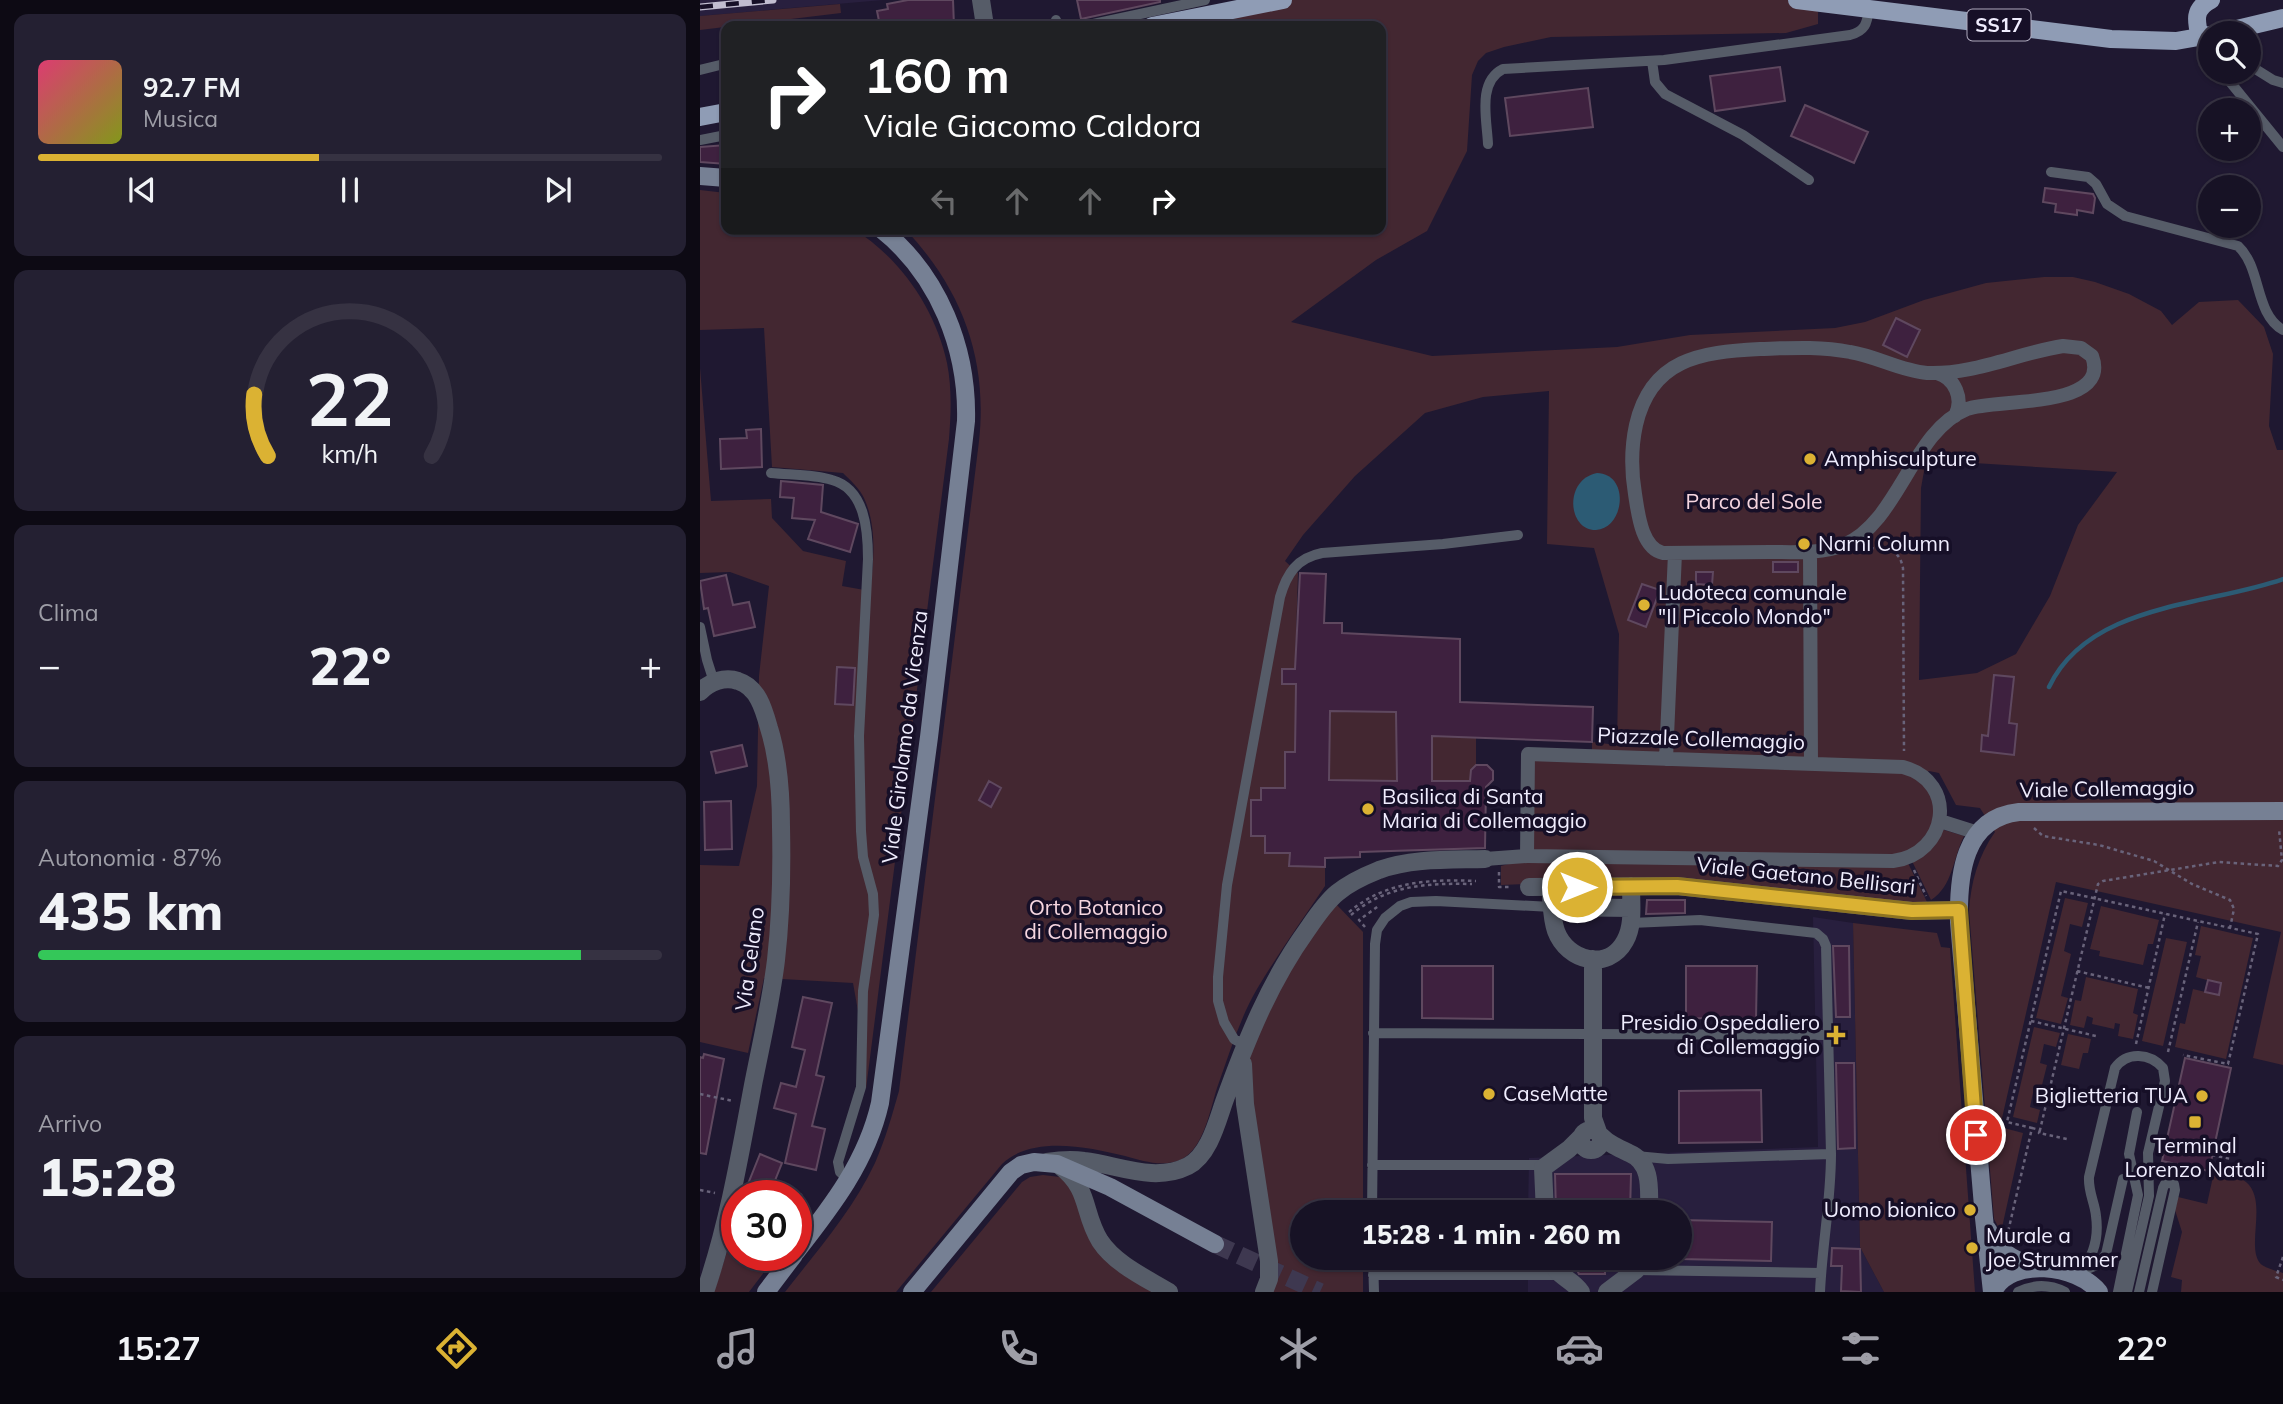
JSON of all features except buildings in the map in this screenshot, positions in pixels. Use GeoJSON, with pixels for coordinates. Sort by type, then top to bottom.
{"type":"FeatureCollection","features":[{"type":"Feature","properties":{"kind":"main road"},"geometry":{"type":"LineString","coordinates":[[1174,21],[1259,2],[1283,0]]}},
{"type":"Feature","properties":{"kind":"main road","name":"SS17"},"geometry":{"type":"LineString","coordinates":[[1797,0],[2111,40],[2160,41],[2198,46]]}},
{"type":"Feature","properties":{"kind":"main road"},"geometry":{"type":"LineString","coordinates":[[2199,21],[2197,14],[2201,7],[2211,0]]}},
{"type":"Feature","properties":{"kind":"main road"},"geometry":{"type":"LineString","coordinates":[[2261,23],[2283,18]]}},
{"type":"Feature","properties":{"kind":"main road"},"geometry":{"type":"LineString","coordinates":[[700,117],[721,113]]}},
{"type":"Feature","properties":{"kind":"main road"},"geometry":{"type":"LineString","coordinates":[[700,176],[721,178]]}},
{"type":"Feature","properties":{"kind":"main road","name":"Viale Girolamo da Vicenza"},"geometry":{"type":"LineString","coordinates":[[812,1230],[849,1180],[873,1129],[886,1072],[954,533],[967,401],[961,359],[944,310],[920,270],[887,235]]}},
{"type":"Feature","properties":{"kind":"main road","name":"Viale Collemaggio"},"geometry":{"type":"LineString","coordinates":[[1978,832],[1996,818],[2019,812],[2281,819]]}},
{"type":"Feature","properties":{"kind":"main road"},"geometry":{"type":"LineString","coordinates":[[1978,832],[1964,864],[1959,910],[1983,1218],[1993,1292]]}},
{"type":"Feature","properties":{"kind":"main road"},"geometry":{"type":"LineString","coordinates":[[912,1292],[1011,1172],[1025,1164],[1052,1163],[1110,1186],[1215,1244]]}},
{"type":"Feature","properties":{"kind":"main road"},"geometry":{"type":"LineString","coordinates":[[1983,1218],[1993,1241],[2002,1252],[2020,1262],[2083,1278],[2099,1292]]}},
{"type":"Feature","properties":{"kind":"main road"},"geometry":{"type":"LineString","coordinates":[[1993,1292],[2000,1281],[2011,1274],[2025,1269],[2042,1269]]}},
{"type":"Feature","properties":{"kind":"main road","name":"Viale Girolamo da Vicenza"},"geometry":{"type":"LineString","coordinates":[[766,1292],[782,1271]]}},
{"type":"Feature","properties":{"kind":"street"},"geometry":{"type":"LineString","coordinates":[[981,0],[984,21]]}},
{"type":"Feature","properties":{"kind":"street"},"geometry":{"type":"LineString","coordinates":[[1960,405],[2034,401],[2075,391],[2092,379],[2095,368],[2092,356],[2088,351],[2073,346],[1937,373],[1914,371],[1864,354],[1815,348],[1752,349],[1689,360],[1668,371],[1650,388],[1641,406],[1632,445],[1632,469],[1639,513],[1648,540],[1656,551],[1675,553],[1810,551],[1832,549],[1853,540],[1883,511],[1920,455],[1960,405],[1959,382],[1971,368]]}},
{"type":"Feature","properties":{"kind":"street"},"geometry":{"type":"LineString","coordinates":[[1937,373],[1949,379],[1960,405]]}},
{"type":"Feature","properties":{"kind":"street"},"geometry":{"type":"LineString","coordinates":[[1810,551],[1811,764]]}},
{"type":"Feature","properties":{"kind":"street"},"geometry":{"type":"LineString","coordinates":[[1666,759],[1675,553]]}},
{"type":"Feature","properties":{"kind":"street","name":"Via Celano"},"geometry":{"type":"LineString","coordinates":[[705,1292],[727,1221],[772,985],[779,929],[782,855],[780,782],[771,735],[758,697],[739,681],[725,679],[707,687]]}},
{"type":"Feature","properties":{"kind":"street","name":"Piazzale Collemaggio"},"geometry":{"type":"LineString","coordinates":[[1527,856],[1528,754],[1903,767],[1915,771]]}},
{"type":"Feature","properties":{"kind":"street"},"geometry":{"type":"LineString","coordinates":[[1052,1163],[1077,1160],[1143,1173],[1167,1172],[1194,1162],[1204,1149],[1214,1127],[1261,1006],[1287,959],[1318,914],[1338,891],[1374,872],[1398,865],[1489,868],[1527,856],[1893,861],[1920,852],[1931,840],[1940,821],[1936,793],[1927,780],[1915,771]]}},
{"type":"Feature","properties":{"kind":"street"},"geometry":{"type":"LineString","coordinates":[[1940,821],[1978,832]]}},
{"type":"Feature","properties":{"kind":"street"},"geometry":{"type":"LineString","coordinates":[[1550,887],[1555,929],[1563,943],[1577,956],[1593,959],[1610,955],[1621,947],[1627,937],[1631,915],[1631,886]]}},
{"type":"Feature","properties":{"kind":"street","name":"Viale Gaetano Bellisari"},"geometry":{"type":"LineString","coordinates":[[1529,887],[1690,887],[1912,911],[1959,910]]}},
{"type":"Feature","properties":{"kind":"street"},"geometry":{"type":"LineString","coordinates":[[1552,907],[1631,915]]}},
{"type":"Feature","properties":{"kind":"street"},"geometry":{"type":"LineString","coordinates":[[1544,1200],[1542,1170],[1545,1165],[1591,1131],[1593,959]]}},
{"type":"Feature","properties":{"kind":"street"},"geometry":{"type":"LineString","coordinates":[[1244,1047],[1243,1085],[1269,1261],[1269,1279],[1264,1292]]}},
{"type":"Feature","properties":{"kind":"street"},"geometry":{"type":"LineString","coordinates":[[1214,1127],[1224,1122],[1235,1122],[1245,1132],[1251,1147]]}},
{"type":"Feature","properties":{"kind":"street"},"geometry":{"type":"LineString","coordinates":[[1591,1131],[1613,1146],[1635,1156],[1643,1164],[1648,1177],[1649,1200]]}},
{"type":"Feature","properties":{"kind":"street"},"geometry":{"type":"LineString","coordinates":[[1052,1163],[1073,1177],[1080,1186],[1093,1227],[1105,1247],[1123,1263],[1169,1292]]}},
{"type":"Feature","properties":{"kind":"street"},"geometry":{"type":"LineString","coordinates":[[1571,1283],[1613,1286],[1633,1270]]}},
{"type":"Feature","properties":{"kind":"lane"},"geometry":{"type":"LineString","coordinates":[[1107,21],[1205,0]]}},
{"type":"Feature","properties":{"kind":"lane"},"geometry":{"type":"LineString","coordinates":[[1488,144],[1487,89],[1491,78],[1499,70],[1510,67],[1652,61],[1850,35],[1865,28],[1869,9]]}},
{"type":"Feature","properties":{"kind":"lane"},"geometry":{"type":"LineString","coordinates":[[1652,61],[1655,82],[1665,94],[1753,141],[1809,180]]}},
{"type":"Feature","properties":{"kind":"lane"},"geometry":{"type":"LineString","coordinates":[[700,69],[721,65]]}},
{"type":"Feature","properties":{"kind":"lane"},"geometry":{"type":"LineString","coordinates":[[2261,72],[2283,83]]}},
{"type":"Feature","properties":{"kind":"lane"},"geometry":{"type":"LineString","coordinates":[[2232,84],[2283,147]]}},
{"type":"Feature","properties":{"kind":"lane"},"geometry":{"type":"LineString","coordinates":[[700,140],[721,136]]}},
{"type":"Feature","properties":{"kind":"lane"},"geometry":{"type":"LineString","coordinates":[[2051,172],[2088,177],[2098,187],[2110,207],[2125,216],[2238,246],[2249,260],[2270,319],[2283,330]]}},
{"type":"Feature","properties":{"kind":"lane"},"geometry":{"type":"LineString","coordinates":[[771,473],[827,478],[841,483],[858,502],[867,532],[859,736],[863,857],[872,889],[874,910],[863,992],[861,1087],[838,1161],[840,1172],[849,1180]]}},
{"type":"Feature","properties":{"kind":"lane"},"geometry":{"type":"LineString","coordinates":[[1244,1047],[1227,1030],[1218,1001],[1223,913],[1280,597],[1288,575],[1304,558],[1322,553],[1518,535]]}},
{"type":"Feature","properties":{"kind":"lane"},"geometry":{"type":"LineString","coordinates":[[700,627],[707,660],[707,687]]}},
{"type":"Feature","properties":{"kind":"lane"},"geometry":{"type":"LineString","coordinates":[[1372,1200],[1375,936],[1380,923],[1394,909],[1411,902],[1552,907]]}},
{"type":"Feature","properties":{"kind":"lane"},"geometry":{"type":"LineString","coordinates":[[1631,915],[1816,933],[1823,939],[1826,946],[1831,1154],[1830,1195],[1820,1292]]}},
{"type":"Feature","properties":{"kind":"lane"},"geometry":{"type":"LineString","coordinates":[[1373,1033],[1829,1035]]}},
{"type":"Feature","properties":{"kind":"lane"},"geometry":{"type":"LineString","coordinates":[[2067,1273],[2079,1270],[2091,1256],[2097,1218],[2089,1177],[2115,1068],[2127,1057],[2155,1060],[2161,1065],[2165,1081],[2148,1153],[2149,1196],[2127,1292]]}},
{"type":"Feature","properties":{"kind":"lane"},"geometry":{"type":"LineString","coordinates":[[2118,1292],[2138,1195],[2129,1154],[2137,1112]]}},
{"type":"Feature","properties":{"kind":"lane"},"geometry":{"type":"LineString","coordinates":[[1635,1156],[1668,1159],[1831,1154]]}},
{"type":"Feature","properties":{"kind":"lane"},"geometry":{"type":"LineString","coordinates":[[1371,1165],[1545,1165]]}},
{"type":"Feature","properties":{"kind":"lane"},"geometry":{"type":"LineString","coordinates":[[2067,1273],[2091,1268],[2105,1257],[2123,1179]]}},
{"type":"Feature","properties":{"kind":"lane"},"geometry":{"type":"LineString","coordinates":[[2139,1292],[2163,1188],[2171,1182],[2175,1190],[2152,1292]]}},
{"type":"Feature","properties":{"kind":"lane"},"geometry":{"type":"LineString","coordinates":[[1692,1267],[1821,1273]]}},
{"type":"Feature","properties":{"kind":"lane"},"geometry":{"type":"LineString","coordinates":[[1373,1270],[1374,1292]]}},
{"type":"Feature","properties":{"kind":"lane"},"geometry":{"type":"LineString","coordinates":[[1373,1275],[1571,1283]]}},
{"type":"Feature","properties":{"kind":"lane"},"geometry":{"type":"LineString","coordinates":[[2018,1292],[2053,1287],[2065,1292]]}},
{"type":"Feature","properties":{"kind":"path"},"geometry":{"type":"LineString","coordinates":[[1853,540],[1866,547],[1893,550],[1902,564],[1904,753],[1915,771]]}},
{"type":"Feature","properties":{"kind":"path"},"geometry":{"type":"LineString","coordinates":[[2067,1139],[2039,1133],[2094,898],[2101,881],[2219,862],[2278,866],[2282,860],[2281,819]]}},
{"type":"Feature","properties":{"kind":"path"},"geometry":{"type":"LineString","coordinates":[[2034,828],[2043,836],[2099,845],[2154,861],[2192,884],[2230,900],[2234,907],[2230,928]]}},
{"type":"Feature","properties":{"kind":"path"},"geometry":{"type":"LineString","coordinates":[[1908,858],[1929,901]]}},
{"type":"Feature","properties":{"kind":"path"},"geometry":{"type":"LineString","coordinates":[[1476,881],[1425,881],[1397,886],[1347,911],[1363,896],[1396,883],[1489,868],[1499,887],[1529,887]]}},
{"type":"Feature","properties":{"kind":"path"},"geometry":{"type":"LineString","coordinates":[[2040,1130],[2007,1122],[2061,891],[2258,934],[2228,1064],[2183,1055]]}},
{"type":"Feature","properties":{"kind":"path"},"geometry":{"type":"LineString","coordinates":[[2137,1044],[2165,914]]}},
{"type":"Feature","properties":{"kind":"path"},"geometry":{"type":"LineString","coordinates":[[2168,1052],[2198,921]]}},
{"type":"Feature","properties":{"kind":"path"},"geometry":{"type":"LineString","coordinates":[[2077,971],[2149,988]]}},
{"type":"Feature","properties":{"kind":"path"},"geometry":{"type":"LineString","coordinates":[[2031,1021],[2096,1035]]}},
{"type":"Feature","properties":{"kind":"path"},"geometry":{"type":"LineString","coordinates":[[700,1094],[750,1105]]}},
{"type":"Feature","properties":{"kind":"path"},"geometry":{"type":"LineString","coordinates":[[2032,1128],[2008,1232],[2015,1236],[2041,1239]]}},
{"type":"Feature","properties":{"kind":"path"},"geometry":{"type":"LineString","coordinates":[[2212,1155],[2231,1159]]}},
{"type":"Feature","properties":{"kind":"path"},"geometry":{"type":"LineString","coordinates":[[2283,1257],[2276,1277],[2283,1280]]}},
{"type":"Feature","properties":{"kind":"shaded area"},"geometry":{"type":"Polygon","coordinates":[[[700,0],[883,0],[700,16],[700,0]]]}},
{"type":"Feature","properties":{"kind":"shaded area","name":"Presidio Ospedaliero di Collemaggio"},"geometry":{"type":"Polygon","coordinates":[[[1813,917],[1853,923],[1860,1247],[1884,1292],[1528,1292],[1528,1270],[1692,1270],[1692,1200],[1528,1200],[1529,1158],[1818,1147],[1813,917]]]}},
{"type":"Feature","properties":{"kind":"green space"},"geometry":{"type":"Polygon","coordinates":[[[1285,0],[1806,0],[1818,12],[1818,24],[1786,33],[1551,37],[1486,53],[1478,61],[1472,75],[1467,151],[1427,231],[1376,260],[1291,322],[1432,356],[1617,347],[1690,335],[1835,328],[1865,322],[1924,300],[1986,283],[2044,277],[2073,277],[2129,294],[2161,311],[2172,325],[2199,302],[2238,300],[2264,327],[2273,354],[2269,426],[2277,450],[2283,450],[2283,1065],[2253,1058],[2281,932],[2056,882],[2000,1127],[2023,1133],[2001,1232],[1994,1219],[1969,911],[1976,870],[1995,832],[1980,808],[1956,805],[1939,773],[1929,771],[1925,773],[1592,754],[1592,742],[1617,745],[1619,634],[1594,548],[1547,544],[1549,391],[1483,397],[1425,413],[1355,476],[1303,535],[1285,561],[1298,573],[1295,669],[1282,670],[1282,683],[1296,684],[1295,752],[1285,753],[1285,788],[1261,788],[1261,800],[1251,800],[1251,835],[1265,836],[1265,853],[1290,853],[1290,866],[1325,867],[1325,886],[1251,1001],[1230,1050],[1205,1127],[1196,1146],[1182,1159],[1168,1163],[1146,1162],[1078,1147],[1044,1146],[1029,1149],[1002,1164],[896,1292],[785,1292],[802,1271],[812,1271],[812,1258],[834,1230],[866,1180],[882,1146],[899,1091],[981,411],[975,354],[956,301],[942,276],[910,235],[1386,235],[1386,21],[1221,21],[1285,0]],[[1926,460],[1921,488],[1919,680],[1977,673],[2016,654],[2050,596],[2078,525],[2117,472],[1926,460]]]}},
{"type":"Feature","properties":{"kind":"green space"},"geometry":{"type":"Polygon","coordinates":[[[840,4],[841,13],[775,21],[721,21],[721,27],[700,30],[700,16],[840,4]]]}},
{"type":"Feature","properties":{"kind":"green space"},"geometry":{"type":"Polygon","coordinates":[[[700,190],[721,192],[721,235],[862,235],[886,254],[914,287],[934,324],[947,363],[951,401],[949,439],[866,1089],[866,1056],[853,983],[764,978],[748,1053],[700,1042],[700,865],[739,866],[757,786],[759,676],[769,586],[730,572],[700,573],[700,368],[711,501],[771,499],[772,518],[803,551],[846,561],[842,586],[870,591],[873,544],[871,520],[864,498],[843,473],[772,467],[764,328],[700,330],[700,190]]]}},
{"type":"Feature","properties":{"kind":"green space"},"geometry":{"type":"Polygon","coordinates":[[[1330,711],[1396,712],[1397,781],[1329,780],[1330,711]]]}},
{"type":"Feature","properties":{"kind":"green space"},"geometry":{"type":"Polygon","coordinates":[[[1432,736],[1476,737],[1476,765],[1471,771],[1470,781],[1432,781],[1432,736]]]}},
{"type":"Feature","properties":{"kind":"green space"},"geometry":{"type":"Polygon","coordinates":[[[1531,757],[1900,769],[1929,788],[1937,820],[1911,854],[1530,853],[1531,757]]]}},
{"type":"Feature","properties":{"kind":"green space"},"geometry":{"type":"Polygon","coordinates":[[[1941,829],[1964,836],[1944,887],[1931,900],[1911,859],[1941,829]]]}},
{"type":"Feature","properties":{"kind":"green space"},"geometry":{"type":"Polygon","coordinates":[[[1527,859],[1907,861],[1927,902],[1918,904],[1528,884],[1501,885],[1501,866],[1527,859]]]}},
{"type":"Feature","properties":{"kind":"green space"},"geometry":{"type":"Polygon","coordinates":[[[2065,898],[2088,903],[2082,927],[2070,924],[2064,951],[2071,954],[2061,996],[2068,998],[2061,1024],[2036,1018],[2065,898]]]}},
{"type":"Feature","properties":{"kind":"green space"},"geometry":{"type":"Polygon","coordinates":[[[1335,903],[1363,932],[1363,1200],[1290,1200],[1290,1270],[1363,1270],[1363,1292],[1273,1292],[1251,1101],[1249,1051],[1270,1004],[1302,950],[1335,903]]]}},
{"type":"Feature","properties":{"kind":"green space"},"geometry":{"type":"Polygon","coordinates":[[[2101,906],[2159,920],[2153,944],[2148,944],[2143,965],[2099,956],[2100,951],[2090,949],[2101,906]]]}},
{"type":"Feature","properties":{"kind":"green space"},"geometry":{"type":"Polygon","coordinates":[[[1853,923],[1937,933],[1941,947],[1950,948],[1975,1292],[1884,1292],[1860,1247],[1853,923]]]}},
{"type":"Feature","properties":{"kind":"green space"},"geometry":{"type":"Polygon","coordinates":[[[2201,926],[2253,938],[2226,1059],[2175,1047],[2180,1023],[2185,1024],[2193,989],[2218,995],[2221,984],[2196,977],[2201,956],[2195,955],[2201,926]]]}},
{"type":"Feature","properties":{"kind":"green space"},"geometry":{"type":"Polygon","coordinates":[[[2166,938],[2187,942],[2163,1046],[2142,1041],[2166,938]]]}},
{"type":"Feature","properties":{"kind":"green space"},"geometry":{"type":"Polygon","coordinates":[[[2086,977],[2138,989],[2133,1013],[2138,1015],[2133,1039],[2118,1036],[2120,1024],[2115,1023],[2114,1029],[2092,1024],[2093,1018],[2087,1016],[2084,1028],[2070,1025],[2075,1000],[2081,1001],[2086,977]]]}},
{"type":"Feature","properties":{"kind":"green space"},"geometry":{"type":"Polygon","coordinates":[[[2034,1027],[2060,1033],[2056,1047],[2044,1044],[2040,1063],[2047,1065],[2041,1089],[2034,1088],[2030,1107],[2040,1110],[2037,1123],[2013,1117],[2034,1027]]]}},
{"type":"Feature","properties":{"kind":"green space"},"geometry":{"type":"Polygon","coordinates":[[[2068,1034],[2091,1039],[2088,1053],[2083,1053],[2079,1069],[2061,1065],[2068,1034]]]}},
{"type":"Feature","properties":{"kind":"green space"},"geometry":{"type":"Polygon","coordinates":[[[2214,1172],[2239,1178],[2253,1190],[2256,1201],[2257,1258],[2262,1265],[2283,1273],[2283,1292],[2181,1292],[2182,1280],[2171,1277],[2182,1232],[2175,1210],[2178,1197],[2207,1204],[2214,1172]]]}},
{"type":"Feature","properties":{"kind":"green space"},"geometry":{"type":"Polygon","coordinates":[[[1030,1177],[1060,1177],[1071,1185],[1085,1222],[1159,1292],[931,1292],[1022,1182],[1030,1177]]]}},
{"type":"Feature","properties":{"kind":"green space"},"geometry":{"type":"Polygon","coordinates":[[[721,1270],[765,1271],[749,1292],[714,1292],[721,1270]]]}},
{"type":"Feature","properties":{"kind":"water"},"geometry":{"type":"Polygon","coordinates":[[[1597,473],[1608,476],[1615,482],[1620,501],[1613,520],[1606,527],[1596,530],[1587,528],[1580,522],[1573,504],[1579,485],[1597,473]]]}},
{"type":"Feature","properties":{"kind":"waterway"},"geometry":{"type":"LineString","coordinates":[[2049,687],[2067,659],[2092,638],[2121,623],[2152,612],[2283,579]]}},
{"type":"Feature","properties":{"kind":"tunnel"},"geometry":{"type":"LineString","coordinates":[[1215,1244],[1320,1292]]}},
{"type":"Feature","properties":{"kind":"railway"},"geometry":{"type":"LineString","coordinates":[[700,7],[773,0]]}},
{"type":"Feature","properties":{"kind":"place","name":"Amphisculpture"},"geometry":{"type":"Point","coordinates":[1810,459]}},
{"type":"Feature","properties":{"kind":"place","name":"Narni Column"},"geometry":{"type":"Point","coordinates":[1804,544]}},
{"type":"Feature","properties":{"kind":"place","name":"Ludoteca comunale \"Il Piccolo Mondo\""},"geometry":{"type":"Point","coordinates":[1644,605]}},
{"type":"Feature","properties":{"kind":"place","name":"Basilica di Santa Maria di Collemaggio"},"geometry":{"type":"Point","coordinates":[1368,809]}},
{"type":"Feature","properties":{"kind":"place","name":"Presidio Ospedaliero di Collemaggio"},"geometry":{"type":"Point","coordinates":[1836,1035]}},
{"type":"Feature","properties":{"kind":"place","name":"CaseMatte"},"geometry":{"type":"Point","coordinates":[1489,1094]}},
{"type":"Feature","properties":{"kind":"place","name":"Biglietteria TUA"},"geometry":{"type":"Point","coordinates":[2202,1096]}},
{"type":"Feature","properties":{"kind":"place","name":"Terminal Lorenzo Natali"},"geometry":{"type":"Point","coordinates":[2195,1122]}},
{"type":"Feature","properties":{"kind":"place","name":"Uomo bionico"},"geometry":{"type":"Point","coordinates":[1970,1210]}},
{"type":"Feature","properties":{"kind":"place","name":"Murale a Joe Strummer"},"geometry":{"type":"Point","coordinates":[1972,1248]}},
{"type":"Feature","properties":{"kind":"route"},"geometry":{"type":"LineString","coordinates":[[1577,887],[1677,886],[1912,911],[1959,910],[1976,1135]]}},
{"type":"Feature","properties":{"kind":"park label","name":"Parco del Sole"},"geometry":{"type":"Point","coordinates":[1754,502]}},
{"type":"Feature","properties":{"kind":"park label","name":"Orto Botanico di Collemaggio"},"geometry":{"type":"Point","coordinates":[1096,920]}}]}
